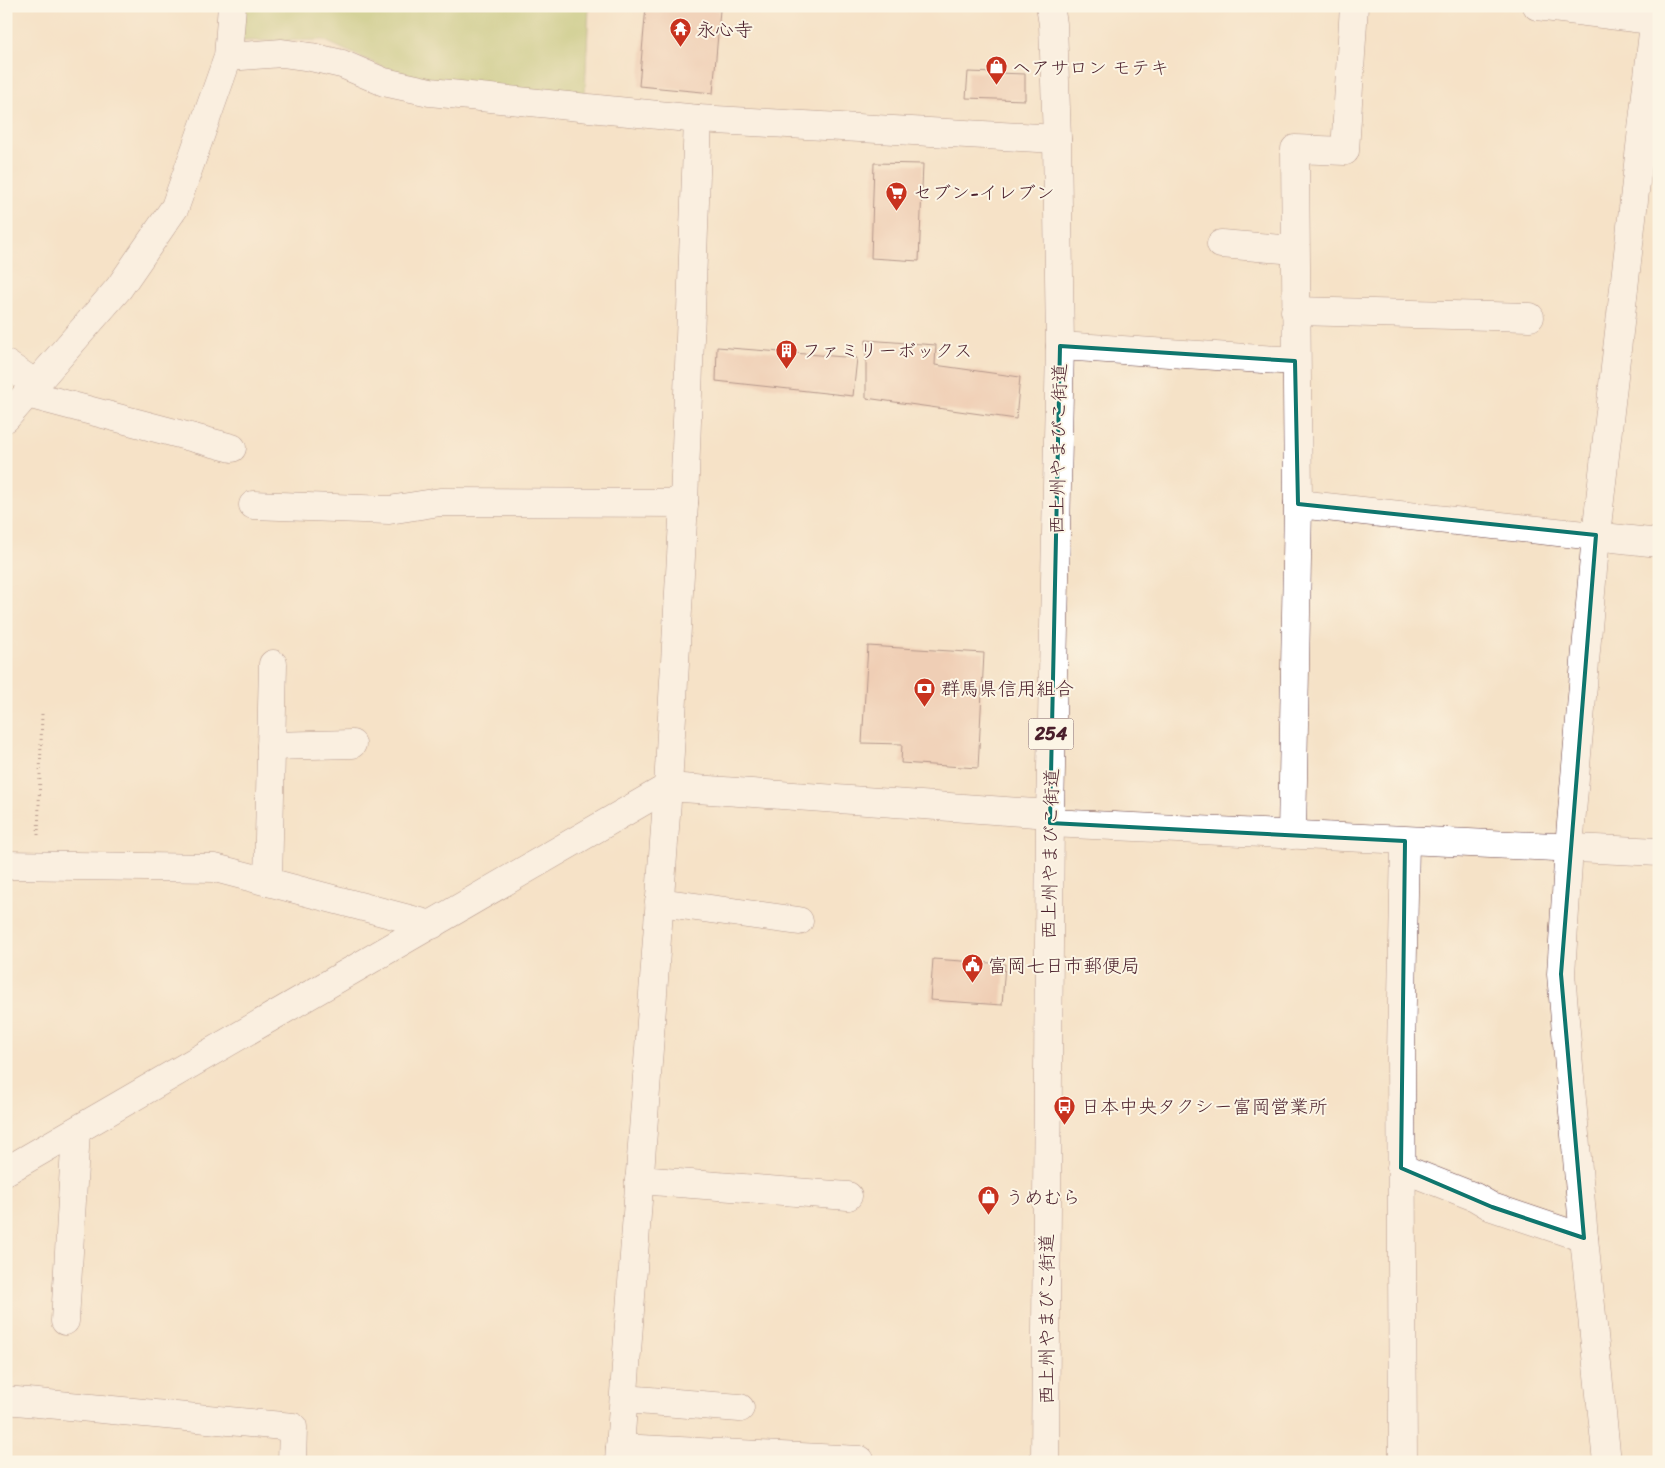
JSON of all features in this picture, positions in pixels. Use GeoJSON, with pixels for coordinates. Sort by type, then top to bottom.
{"type":"FeatureCollection","features":[{"type":"Feature","properties":{"kind":"main road"},"geometry":{"type":"LineString","coordinates":[[6,418],[119,288],[175,207],[228,57],[232,6]]}},
{"type":"Feature","properties":{"kind":"main road","name":"西上州やまびこ街道"},"geometry":{"type":"LineString","coordinates":[[1044,1462],[1050,818],[1060,346],[1057,139],[1053,24],[1050,6]]}},
{"type":"Feature","properties":{"kind":"main road"},"geometry":{"type":"LineString","coordinates":[[1292,835],[1298,504],[1295,360],[1296,149],[1345,151],[1354,6]]}},
{"type":"Feature","properties":{"kind":"main road"},"geometry":{"type":"LineString","coordinates":[[1537,6],[1657,16],[1596,535],[1569,847],[1561,974],[1584,1238],[1607,1462]]}},
{"type":"Feature","properties":{"kind":"main road"},"geometry":{"type":"LineString","coordinates":[[228,57],[282,54],[311,57],[342,64],[384,82],[430,92],[698,119],[1057,139]]}},
{"type":"Feature","properties":{"kind":"main road"},"geometry":{"type":"LineString","coordinates":[[698,119],[691,268],[684,502],[668,787],[620,1455],[860,1460]]}},
{"type":"Feature","properties":{"kind":"main road"},"geometry":{"type":"LineString","coordinates":[[1221,244],[1295,250]]}},
{"type":"Feature","properties":{"kind":"main road"},"geometry":{"type":"LineString","coordinates":[[1295,311],[1530,317]]}},
{"type":"Feature","properties":{"kind":"main road"},"geometry":{"type":"LineString","coordinates":[[1060,346],[1295,360]]}},
{"type":"Feature","properties":{"kind":"main road"},"geometry":{"type":"LineString","coordinates":[[6,364],[31,389],[232,448]]}},
{"type":"Feature","properties":{"kind":"main road"},"geometry":{"type":"LineString","coordinates":[[253,506],[389,510],[440,502],[684,502]]}},
{"type":"Feature","properties":{"kind":"main road"},"geometry":{"type":"LineString","coordinates":[[1298,504],[1659,543]]}},
{"type":"Feature","properties":{"kind":"main road"},"geometry":{"type":"LineString","coordinates":[[268,882],[273,664]]}},
{"type":"Feature","properties":{"kind":"main road"},"geometry":{"type":"LineString","coordinates":[[271,746],[352,744]]}},
{"type":"Feature","properties":{"kind":"main road"},"geometry":{"type":"LineString","coordinates":[[6,1171],[668,787],[1050,818],[1292,835],[1659,852]]}},
{"type":"Feature","properties":{"kind":"main road"},"geometry":{"type":"LineString","coordinates":[[1403,1462],[1400,1053],[1405,841]]}},
{"type":"Feature","properties":{"kind":"main road"},"geometry":{"type":"LineString","coordinates":[[6,865],[215,868],[432,925]]}},
{"type":"Feature","properties":{"kind":"main road"},"geometry":{"type":"LineString","coordinates":[[660,902],[799,921]]}},
{"type":"Feature","properties":{"kind":"main road"},"geometry":{"type":"LineString","coordinates":[[66,1322],[76,1131]]}},
{"type":"Feature","properties":{"kind":"main road"},"geometry":{"type":"LineString","coordinates":[[1401,1168],[1475,1197],[1492,1207],[1584,1238]]}},
{"type":"Feature","properties":{"kind":"main road"},"geometry":{"type":"LineString","coordinates":[[640,1180],[848,1196]]}},
{"type":"Feature","properties":{"kind":"main road"},"geometry":{"type":"LineString","coordinates":[[624,1399],[740,1408]]}},
{"type":"Feature","properties":{"kind":"main road"},"geometry":{"type":"LineString","coordinates":[[6,1400],[293,1427],[292,1462]]}},
{"type":"Feature","properties":{"kind":"path"},"geometry":{"type":"LineString","coordinates":[[36,866],[42,714]]}},
{"type":"Feature","properties":{"kind":"highlighted area"},"geometry":{"type":"Polygon","coordinates":[[[1060,346],[1295,361],[1298,504],[1596,535],[1561,974],[1584,1238],[1492,1207],[1401,1168],[1405,841],[1050,823],[1060,346]]]}},
{"type":"Feature","properties":{"kind":"green space"},"geometry":{"type":"Polygon","coordinates":[[[244,6],[589,6],[585,94],[437,83],[385,68],[323,40],[242,41],[244,6]]]}},
{"type":"Feature","properties":{"kind":"building","name":"永心寺"},"geometry":{"type":"Polygon","coordinates":[[[646,6],[720,10],[713,93],[639,86],[646,6]]]}},
{"type":"Feature","properties":{"kind":"building","name":"ヘアサロン モテキ"},"geometry":{"type":"Polygon","coordinates":[[[968,72],[1025,74],[1025,100],[966,98],[968,72]]]}},
{"type":"Feature","properties":{"kind":"building","name":"セブン-イレブン"},"geometry":{"type":"Polygon","coordinates":[[[874,163],[923,164],[919,261],[871,258],[874,163]]]}},
{"type":"Feature","properties":{"kind":"building"},"geometry":{"type":"Polygon","coordinates":[[[866,340],[936,345],[935,365],[1020,377],[1016,419],[866,398],[866,340]]]}},
{"type":"Feature","properties":{"kind":"building","name":"ファミリーボックス"},"geometry":{"type":"Polygon","coordinates":[[[717,347],[857,358],[853,396],[716,381],[717,347]]]}},
{"type":"Feature","properties":{"kind":"building"},"geometry":{"type":"Polygon","coordinates":[[[868,646],[984,653],[978,768],[901,763],[902,744],[862,743],[868,646]]]}},
{"type":"Feature","properties":{"kind":"building"},"geometry":{"type":"Polygon","coordinates":[[[933,959],[1005,964],[1002,1005],[930,1000],[933,959]]]}},
{"type":"Feature","properties":{"kind":"place","name":"永心寺"},"geometry":{"type":"Point","coordinates":[680,48]}},
{"type":"Feature","properties":{"kind":"place","name":"ヘアサロン モテキ"},"geometry":{"type":"Point","coordinates":[996,86]}},
{"type":"Feature","properties":{"kind":"place","name":"セブン-イレブン"},"geometry":{"type":"Point","coordinates":[897,211]}},
{"type":"Feature","properties":{"kind":"place","name":"ファミリーボックス"},"geometry":{"type":"Point","coordinates":[786,369]}},
{"type":"Feature","properties":{"kind":"place","name":"群馬県信用組合"},"geometry":{"type":"Point","coordinates":[925,707]}},
{"type":"Feature","properties":{"kind":"place","name":"富岡七日市郵便局"},"geometry":{"type":"Point","coordinates":[972,984]}},
{"type":"Feature","properties":{"kind":"place","name":"日本中央タクシー富岡営業所"},"geometry":{"type":"Point","coordinates":[1065,1125]}},
{"type":"Feature","properties":{"kind":"place","name":"うめむら"},"geometry":{"type":"Point","coordinates":[989,1216]}}]}
